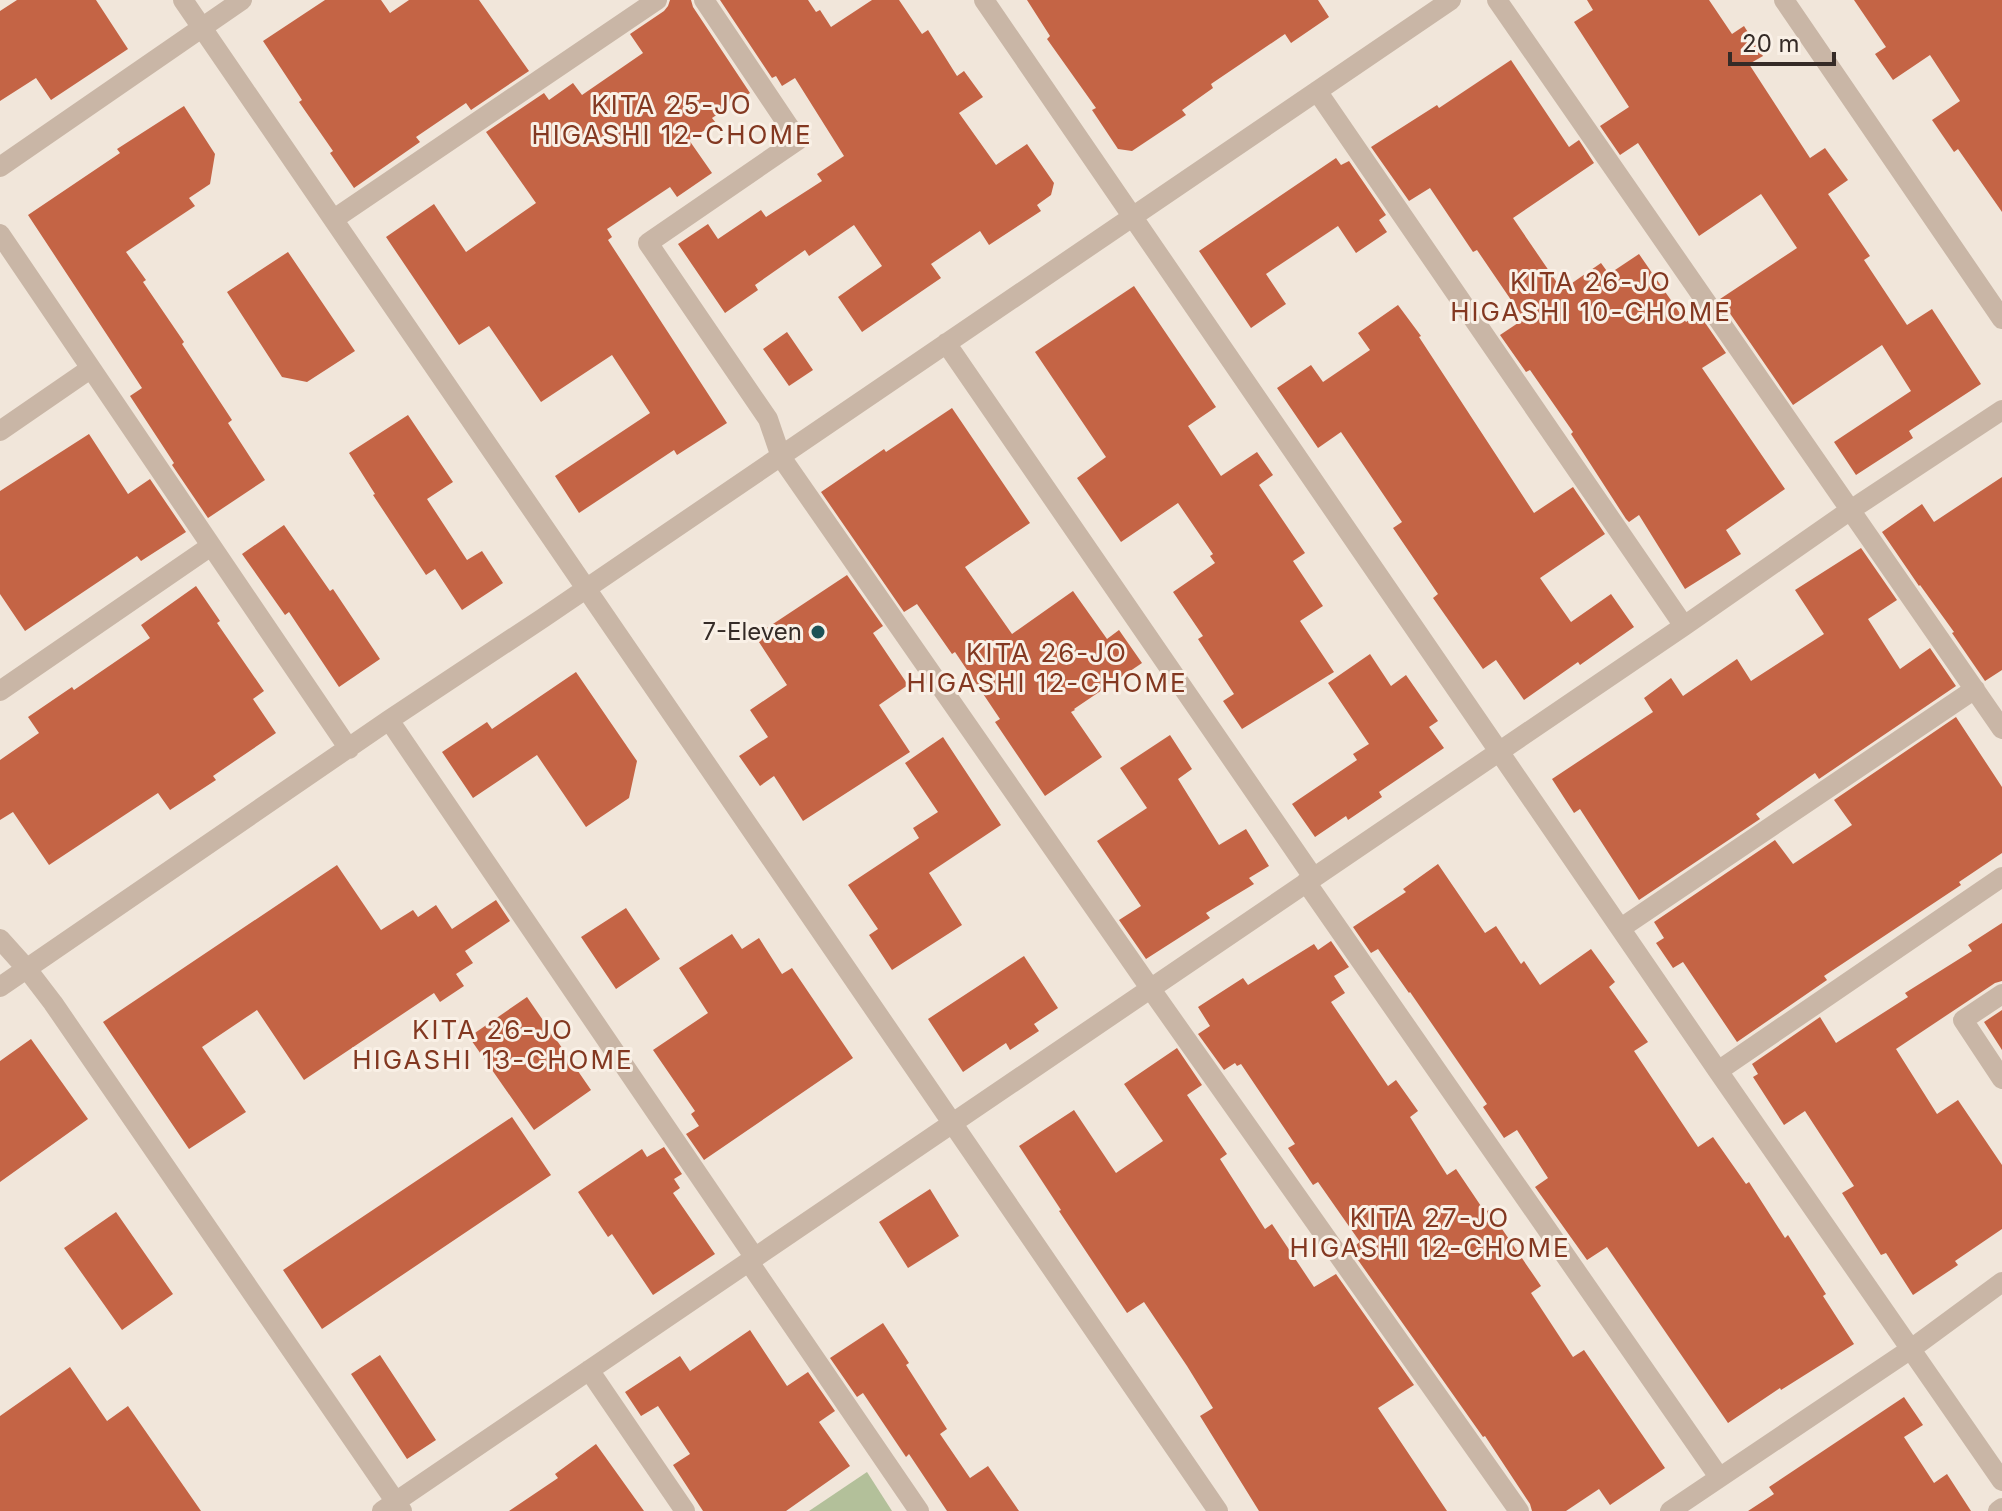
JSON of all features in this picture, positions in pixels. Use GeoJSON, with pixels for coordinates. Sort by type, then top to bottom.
{"type":"FeatureCollection","features":[{"type":"Feature","properties":{"kind":"street"},"geometry":{"type":"LineString","coordinates":[[183,0],[1218,1511]]}},
{"type":"Feature","properties":{"kind":"street"},"geometry":{"type":"LineString","coordinates":[[0,167],[242,0]]}},
{"type":"Feature","properties":{"kind":"street"},"geometry":{"type":"LineString","coordinates":[[334,219],[657,0]]}},
{"type":"Feature","properties":{"kind":"street"},"geometry":{"type":"LineString","coordinates":[[704,0],[798,140],[648,243],[768,419],[781,457],[1519,1511]]}},
{"type":"Feature","properties":{"kind":"street"},"geometry":{"type":"LineString","coordinates":[[984,0],[2002,1481]]}},
{"type":"Feature","properties":{"kind":"street"},"geometry":{"type":"LineString","coordinates":[[0,987],[1451,0]]}},
{"type":"Feature","properties":{"kind":"street"},"geometry":{"type":"LineString","coordinates":[[1497,0],[2002,729]]}},
{"type":"Feature","properties":{"kind":"street"},"geometry":{"type":"LineString","coordinates":[[1784,0],[2002,319]]}},
{"type":"Feature","properties":{"kind":"street"},"geometry":{"type":"LineString","coordinates":[[1317,91],[1684,626]]}},
{"type":"Feature","properties":{"kind":"street"},"geometry":{"type":"LineString","coordinates":[[0,234],[349,749]]}},
{"type":"Feature","properties":{"kind":"street"},"geometry":{"type":"LineString","coordinates":[[946,343],[1719,1477]]}},
{"type":"Feature","properties":{"kind":"street"},"geometry":{"type":"LineString","coordinates":[[0,431],[90,369]]}},
{"type":"Feature","properties":{"kind":"street"},"geometry":{"type":"LineString","coordinates":[[0,939],[27,969],[71,1029],[393,1508],[589,1370],[1849,511],[2002,410]]}},
{"type":"Feature","properties":{"kind":"street"},"geometry":{"type":"LineString","coordinates":[[0,691],[211,546]]}},
{"type":"Feature","properties":{"kind":"street"},"geometry":{"type":"LineString","coordinates":[[1621,928],[1975,689]]}},
{"type":"Feature","properties":{"kind":"street"},"geometry":{"type":"LineString","coordinates":[[389,720],[919,1511]]}},
{"type":"Feature","properties":{"kind":"street"},"geometry":{"type":"LineString","coordinates":[[1718,1071],[2002,877]]}},
{"type":"Feature","properties":{"kind":"street"},"geometry":{"type":"LineString","coordinates":[[2002,994],[1963,1020],[2002,1079]]}},
{"type":"Feature","properties":{"kind":"street"},"geometry":{"type":"LineString","coordinates":[[1670,1511],[1911,1349],[2002,1282]]}},
{"type":"Feature","properties":{"kind":"street"},"geometry":{"type":"LineString","coordinates":[[589,1370],[685,1511]]}},
{"type":"Feature","properties":{"kind":"green space"},"geometry":{"type":"Polygon","coordinates":[[[867,1472],[892,1511],[809,1511],[867,1472]]]}},
{"type":"Feature","properties":{"kind":"building"},"geometry":{"type":"Polygon","coordinates":[[[17,0],[96,0],[128,49],[51,100],[36,78],[0,101],[0,11],[17,0]]]}},
{"type":"Feature","properties":{"kind":"building"},"geometry":{"type":"Polygon","coordinates":[[[325,0],[381,0],[390,13],[409,0],[479,0],[529,71],[471,110],[466,103],[416,137],[420,142],[354,188],[263,41],[325,0]]]}},
{"type":"Feature","properties":{"kind":"building"},"geometry":{"type":"Polygon","coordinates":[[[670,0],[691,0],[750,93],[712,118],[716,123],[689,140],[712,173],[677,197],[670,187],[607,229],[612,237],[608,240],[727,423],[677,455],[674,450],[579,513],[555,476],[650,413],[612,355],[541,402],[489,326],[459,345],[386,237],[434,204],[466,252],[536,203],[486,132],[544,93],[549,100],[573,83],[582,95],[643,53],[630,34],[664,11],[670,0]]]}},
{"type":"Feature","properties":{"kind":"building"},"geometry":{"type":"Polygon","coordinates":[[[720,0],[808,0],[816,12],[820,10],[831,27],[872,0],[899,0],[922,34],[928,30],[957,76],[964,71],[983,97],[959,113],[996,165],[1027,144],[1054,183],[1051,195],[1037,205],[1041,211],[989,245],[980,231],[931,264],[941,278],[862,332],[838,297],[882,266],[854,225],[809,256],[805,250],[755,285],[758,290],[725,313],[678,244],[708,224],[718,239],[761,210],[766,217],[822,181],[817,174],[844,156],[795,78],[782,86],[776,76],[772,78],[720,0]]]}},
{"type":"Feature","properties":{"kind":"building"},"geometry":{"type":"Polygon","coordinates":[[[1027,0],[1318,0],[1329,17],[1291,43],[1285,34],[1211,84],[1213,88],[1182,110],[1186,115],[1132,151],[1118,149],[1092,110],[1096,108],[1047,39],[1050,36],[1027,0]]]}},
{"type":"Feature","properties":{"kind":"building"},"geometry":{"type":"Polygon","coordinates":[[[1587,0],[1709,0],[1732,34],[1744,26],[1763,56],[1749,64],[1810,158],[1825,148],[1848,180],[1828,194],[1870,256],[1864,260],[1907,325],[1932,309],[1981,384],[1909,431],[1913,438],[1856,475],[1834,442],[1911,391],[1882,345],[1793,405],[1720,299],[1797,248],[1761,194],[1699,236],[1638,143],[1620,155],[1600,126],[1629,107],[1574,22],[1593,10],[1587,0]]]}},
{"type":"Feature","properties":{"kind":"building"},"geometry":{"type":"Polygon","coordinates":[[[1854,0],[2002,0],[2002,212],[1958,149],[1954,152],[1932,120],[1960,101],[1930,55],[1893,80],[1875,54],[1886,47],[1854,0]]]}},
{"type":"Feature","properties":{"kind":"building"},"geometry":{"type":"Polygon","coordinates":[[[1511,60],[1569,147],[1579,140],[1594,163],[1513,218],[1562,290],[1601,263],[1609,274],[1639,254],[1686,322],[1699,314],[1726,353],[1702,368],[1785,489],[1726,530],[1741,554],[1685,589],[1639,515],[1629,522],[1626,519],[1571,434],[1573,432],[1530,370],[1526,372],[1500,335],[1524,319],[1477,250],[1473,252],[1430,188],[1409,201],[1371,147],[1437,105],[1439,108],[1511,60]]]}},
{"type":"Feature","properties":{"kind":"building"},"geometry":{"type":"Polygon","coordinates":[[[184,106],[215,154],[210,184],[189,198],[195,206],[126,252],[232,420],[228,423],[265,480],[208,518],[130,396],[142,388],[28,215],[120,153],[117,149],[184,106]]]}},
{"type":"Feature","properties":{"kind":"building"},"geometry":{"type":"Polygon","coordinates":[[[1336,158],[1341,165],[1349,161],[1386,215],[1379,220],[1387,232],[1356,253],[1338,226],[1266,274],[1286,304],[1251,328],[1199,251],[1336,158]]]}},
{"type":"Feature","properties":{"kind":"building"},"geometry":{"type":"Polygon","coordinates":[[[288,252],[355,351],[307,382],[282,377],[227,292],[288,252]]]}},
{"type":"Feature","properties":{"kind":"building"},"geometry":{"type":"Polygon","coordinates":[[[1134,286],[1216,407],[1188,426],[1221,476],[1257,452],[1273,475],[1259,485],[1305,553],[1293,561],[1323,606],[1300,621],[1334,672],[1242,729],[1223,701],[1234,694],[1198,639],[1203,636],[1173,592],[1215,563],[1210,556],[1213,554],[1178,503],[1121,542],[1077,478],[1106,457],[1035,352],[1134,286]]]}},
{"type":"Feature","properties":{"kind":"building"},"geometry":{"type":"Polygon","coordinates":[[[1398,305],[1534,513],[1573,487],[1605,534],[1540,578],[1571,622],[1611,594],[1634,627],[1524,700],[1496,660],[1483,669],[1433,598],[1438,594],[1393,528],[1402,522],[1341,432],[1318,448],[1277,388],[1311,365],[1323,382],[1370,350],[1358,333],[1398,305]]]}},
{"type":"Feature","properties":{"kind":"building"},"geometry":{"type":"Polygon","coordinates":[[[787,332],[813,370],[789,386],[763,349],[787,332]]]}},
{"type":"Feature","properties":{"kind":"building"},"geometry":{"type":"Polygon","coordinates":[[[952,408],[1030,523],[965,567],[1012,634],[1073,591],[1107,639],[1119,630],[1142,663],[1071,712],[1102,757],[1045,796],[995,722],[1000,719],[955,652],[952,654],[917,604],[904,612],[821,492],[952,408]]]}},
{"type":"Feature","properties":{"kind":"building"},"geometry":{"type":"Polygon","coordinates":[[[408,415],[453,482],[427,499],[467,560],[482,551],[503,583],[462,610],[435,569],[426,575],[349,453],[408,415]]]}},
{"type":"Feature","properties":{"kind":"building"},"geometry":{"type":"Polygon","coordinates":[[[89,434],[128,494],[150,479],[186,532],[141,561],[137,556],[25,631],[0,594],[0,491],[89,434]]]}},
{"type":"Feature","properties":{"kind":"building"},"geometry":{"type":"Polygon","coordinates":[[[2002,477],[2002,670],[1985,681],[1882,532],[1922,504],[1934,522],[2002,477]]]}},
{"type":"Feature","properties":{"kind":"building"},"geometry":{"type":"Polygon","coordinates":[[[284,525],[330,591],[333,589],[380,659],[339,687],[289,612],[285,615],[242,554],[284,525]]]}},
{"type":"Feature","properties":{"kind":"building"},"geometry":{"type":"Polygon","coordinates":[[[1861,548],[1897,600],[1868,619],[1900,669],[1930,648],[1956,686],[1819,779],[1815,773],[1756,814],[1760,819],[1639,900],[1580,809],[1574,813],[1552,779],[1653,712],[1644,698],[1671,678],[1683,696],[1737,659],[1751,681],[1824,634],[1795,590],[1861,548]]]}},
{"type":"Feature","properties":{"kind":"building"},"geometry":{"type":"Polygon","coordinates":[[[847,575],[883,626],[873,633],[908,685],[879,705],[910,752],[803,821],[774,776],[760,786],[739,756],[768,737],[750,710],[787,685],[755,636],[847,575]]]}},
{"type":"Feature","properties":{"kind":"building"},"geometry":{"type":"Polygon","coordinates":[[[196,586],[220,621],[217,623],[264,691],[253,699],[276,733],[213,776],[216,780],[170,810],[158,793],[49,865],[13,812],[0,820],[0,760],[39,733],[28,717],[150,638],[141,625],[196,586]]]}},
{"type":"Feature","properties":{"kind":"building"},"geometry":{"type":"Polygon","coordinates":[[[1370,654],[1391,686],[1406,675],[1438,721],[1429,727],[1444,748],[1379,792],[1382,797],[1315,837],[1292,804],[1357,760],[1353,754],[1369,744],[1328,683],[1370,654]]]}},
{"type":"Feature","properties":{"kind":"building"},"geometry":{"type":"Polygon","coordinates":[[[576,672],[637,761],[629,798],[586,827],[537,755],[473,798],[442,752],[487,722],[492,729],[576,672]]]}},
{"type":"Feature","properties":{"kind":"building"},"geometry":{"type":"Polygon","coordinates":[[[1956,717],[2002,787],[2002,853],[1959,882],[1961,885],[1824,976],[1827,980],[1737,1042],[1683,962],[1673,968],[1656,943],[1664,938],[1654,922],[1775,840],[1793,864],[1852,825],[1834,800],[1956,717]]]}},
{"type":"Feature","properties":{"kind":"building"},"geometry":{"type":"Polygon","coordinates":[[[1170,735],[1192,769],[1178,779],[1219,845],[1246,829],[1269,866],[1249,878],[1254,884],[1206,913],[1210,918],[1146,959],[1119,920],[1141,906],[1097,841],[1147,808],[1120,768],[1170,735]]]}},
{"type":"Feature","properties":{"kind":"building"},"geometry":{"type":"Polygon","coordinates":[[[943,737],[1001,825],[929,873],[962,925],[892,970],[869,935],[878,929],[848,885],[919,838],[913,828],[938,812],[905,763],[943,737]]]}},
{"type":"Feature","properties":{"kind":"building"},"geometry":{"type":"Polygon","coordinates":[[[1438,864],[1485,933],[1496,926],[1521,964],[1524,961],[1540,985],[1591,949],[1615,982],[1609,987],[1648,1042],[1634,1051],[1698,1147],[1713,1137],[1746,1184],[1749,1182],[1785,1238],[1788,1235],[1854,1344],[1728,1423],[1607,1247],[1587,1260],[1535,1187],[1548,1178],[1517,1130],[1504,1138],[1483,1107],[1487,1104],[1410,992],[1378,949],[1371,953],[1353,927],[1406,892],[1403,889],[1438,864]]]}},
{"type":"Feature","properties":{"kind":"building"},"geometry":{"type":"Polygon","coordinates":[[[337,865],[381,930],[413,910],[418,917],[436,905],[452,929],[496,900],[510,921],[465,951],[473,963],[456,974],[464,986],[440,1002],[434,993],[304,1080],[257,1010],[202,1047],[246,1112],[189,1149],[103,1022],[337,865]]]}},
{"type":"Feature","properties":{"kind":"building"},"geometry":{"type":"Polygon","coordinates":[[[626,908],[660,959],[616,989],[581,937],[626,908]]]}},
{"type":"Feature","properties":{"kind":"building"},"geometry":{"type":"Polygon","coordinates":[[[2002,923],[2002,981],[1896,1049],[1937,1114],[1958,1100],[2002,1165],[2002,1229],[1955,1261],[1958,1265],[1913,1295],[1886,1253],[1881,1255],[1842,1193],[1854,1186],[1805,1111],[1784,1125],[1753,1077],[1758,1074],[1752,1064],[1820,1017],[1836,1043],[1908,997],[1905,993],[1972,951],[1968,945],[2002,923]]]}},
{"type":"Feature","properties":{"kind":"building"},"geometry":{"type":"Polygon","coordinates":[[[732,934],[742,949],[759,938],[782,974],[792,968],[853,1058],[704,1160],[686,1134],[699,1126],[691,1114],[695,1111],[653,1050],[708,1013],[679,968],[732,934]]]}},
{"type":"Feature","properties":{"kind":"building"},"geometry":{"type":"Polygon","coordinates":[[[1331,941],[1349,967],[1334,976],[1345,993],[1331,1002],[1388,1086],[1396,1080],[1418,1111],[1410,1117],[1447,1175],[1456,1169],[1485,1212],[1489,1210],[1541,1286],[1531,1293],[1573,1357],[1584,1350],[1665,1468],[1610,1505],[1599,1489],[1566,1511],[1532,1511],[1485,1436],[1358,1260],[1360,1258],[1353,1247],[1360,1242],[1318,1182],[1313,1185],[1288,1148],[1295,1144],[1241,1064],[1237,1066],[1235,1063],[1224,1070],[1198,1034],[1210,1026],[1198,1007],[1243,978],[1248,985],[1314,944],[1318,950],[1331,941]]]}},
{"type":"Feature","properties":{"kind":"building"},"geometry":{"type":"Polygon","coordinates":[[[1024,956],[1058,1008],[1034,1024],[1039,1031],[1010,1050],[1006,1043],[963,1072],[928,1019],[1024,956]]]}},
{"type":"Feature","properties":{"kind":"building"},"geometry":{"type":"Polygon","coordinates":[[[527,997],[591,1090],[534,1130],[469,1037],[527,997]]]}},
{"type":"Feature","properties":{"kind":"building"},"geometry":{"type":"Polygon","coordinates":[[[2002,1010],[2002,1050],[1984,1022],[2002,1010]]]}},
{"type":"Feature","properties":{"kind":"building"},"geometry":{"type":"Polygon","coordinates":[[[31,1039],[88,1119],[0,1182],[0,1061],[31,1039]]]}},
{"type":"Feature","properties":{"kind":"building"},"geometry":{"type":"Polygon","coordinates":[[[1177,1048],[1202,1085],[1187,1095],[1227,1154],[1220,1159],[1265,1229],[1272,1224],[1314,1287],[1336,1274],[1414,1385],[1378,1408],[1447,1511],[1259,1511],[1200,1416],[1213,1408],[1187,1366],[1144,1302],[1127,1313],[1019,1146],[1074,1110],[1116,1173],[1163,1141],[1124,1084],[1177,1048]]]}},
{"type":"Feature","properties":{"kind":"building"},"geometry":{"type":"Polygon","coordinates":[[[512,1117],[551,1175],[322,1329],[283,1270],[512,1117]]]}},
{"type":"Feature","properties":{"kind":"building"},"geometry":{"type":"Polygon","coordinates":[[[664,1147],[682,1174],[674,1179],[680,1188],[673,1193],[715,1254],[653,1295],[612,1234],[608,1237],[578,1192],[642,1149],[647,1157],[664,1147]]]}},
{"type":"Feature","properties":{"kind":"building"},"geometry":{"type":"Polygon","coordinates":[[[930,1189],[959,1236],[908,1268],[879,1222],[930,1189]]]}},
{"type":"Feature","properties":{"kind":"building"},"geometry":{"type":"Polygon","coordinates":[[[116,1212],[173,1294],[122,1330],[64,1248],[116,1212]]]}},
{"type":"Feature","properties":{"kind":"building"},"geometry":{"type":"Polygon","coordinates":[[[883,1323],[947,1429],[940,1434],[970,1478],[988,1466],[1019,1511],[947,1511],[863,1393],[857,1397],[830,1358],[883,1323]]]}},
{"type":"Feature","properties":{"kind":"building"},"geometry":{"type":"Polygon","coordinates":[[[750,1330],[787,1386],[808,1372],[835,1411],[819,1422],[850,1466],[786,1511],[703,1511],[673,1465],[690,1454],[658,1406],[641,1416],[625,1392],[680,1356],[690,1371],[750,1330]]]}},
{"type":"Feature","properties":{"kind":"building"},"geometry":{"type":"Polygon","coordinates":[[[380,1355],[436,1440],[407,1459],[351,1374],[380,1355]]]}},
{"type":"Feature","properties":{"kind":"building"},"geometry":{"type":"Polygon","coordinates":[[[70,1367],[107,1421],[128,1406],[201,1511],[0,1511],[0,1416],[70,1367]]]}},
{"type":"Feature","properties":{"kind":"building"},"geometry":{"type":"Polygon","coordinates":[[[1904,1397],[1923,1425],[1904,1437],[1934,1483],[1947,1474],[1971,1511],[1748,1511],[1774,1494],[1769,1487],[1904,1397]]]}},
{"type":"Feature","properties":{"kind":"building"},"geometry":{"type":"Polygon","coordinates":[[[596,1444],[644,1511],[509,1511],[558,1478],[555,1474],[596,1444]]]}},
{"type":"Feature","properties":{"kind":"place","name":"7-Eleven"},"geometry":{"type":"Point","coordinates":[818,632]}},
{"type":"Feature","properties":{"kind":"district","name":"KITA 25-JO HIGASHI 12-CHOME"},"geometry":{"type":"Point","coordinates":[672,120]}},
{"type":"Feature","properties":{"kind":"district","name":"KITA 26-JO HIGASHI 10-CHOME"},"geometry":{"type":"Point","coordinates":[1591,297]}},
{"type":"Feature","properties":{"kind":"district","name":"KITA 26-JO HIGASHI 12-CHOME"},"geometry":{"type":"Point","coordinates":[1047,668]}},
{"type":"Feature","properties":{"kind":"district","name":"KITA 26-JO HIGASHI 13-CHOME"},"geometry":{"type":"Point","coordinates":[493,1045]}},
{"type":"Feature","properties":{"kind":"district","name":"KITA 27-JO HIGASHI 12-CHOME"},"geometry":{"type":"Point","coordinates":[1430,1233]}}]}
